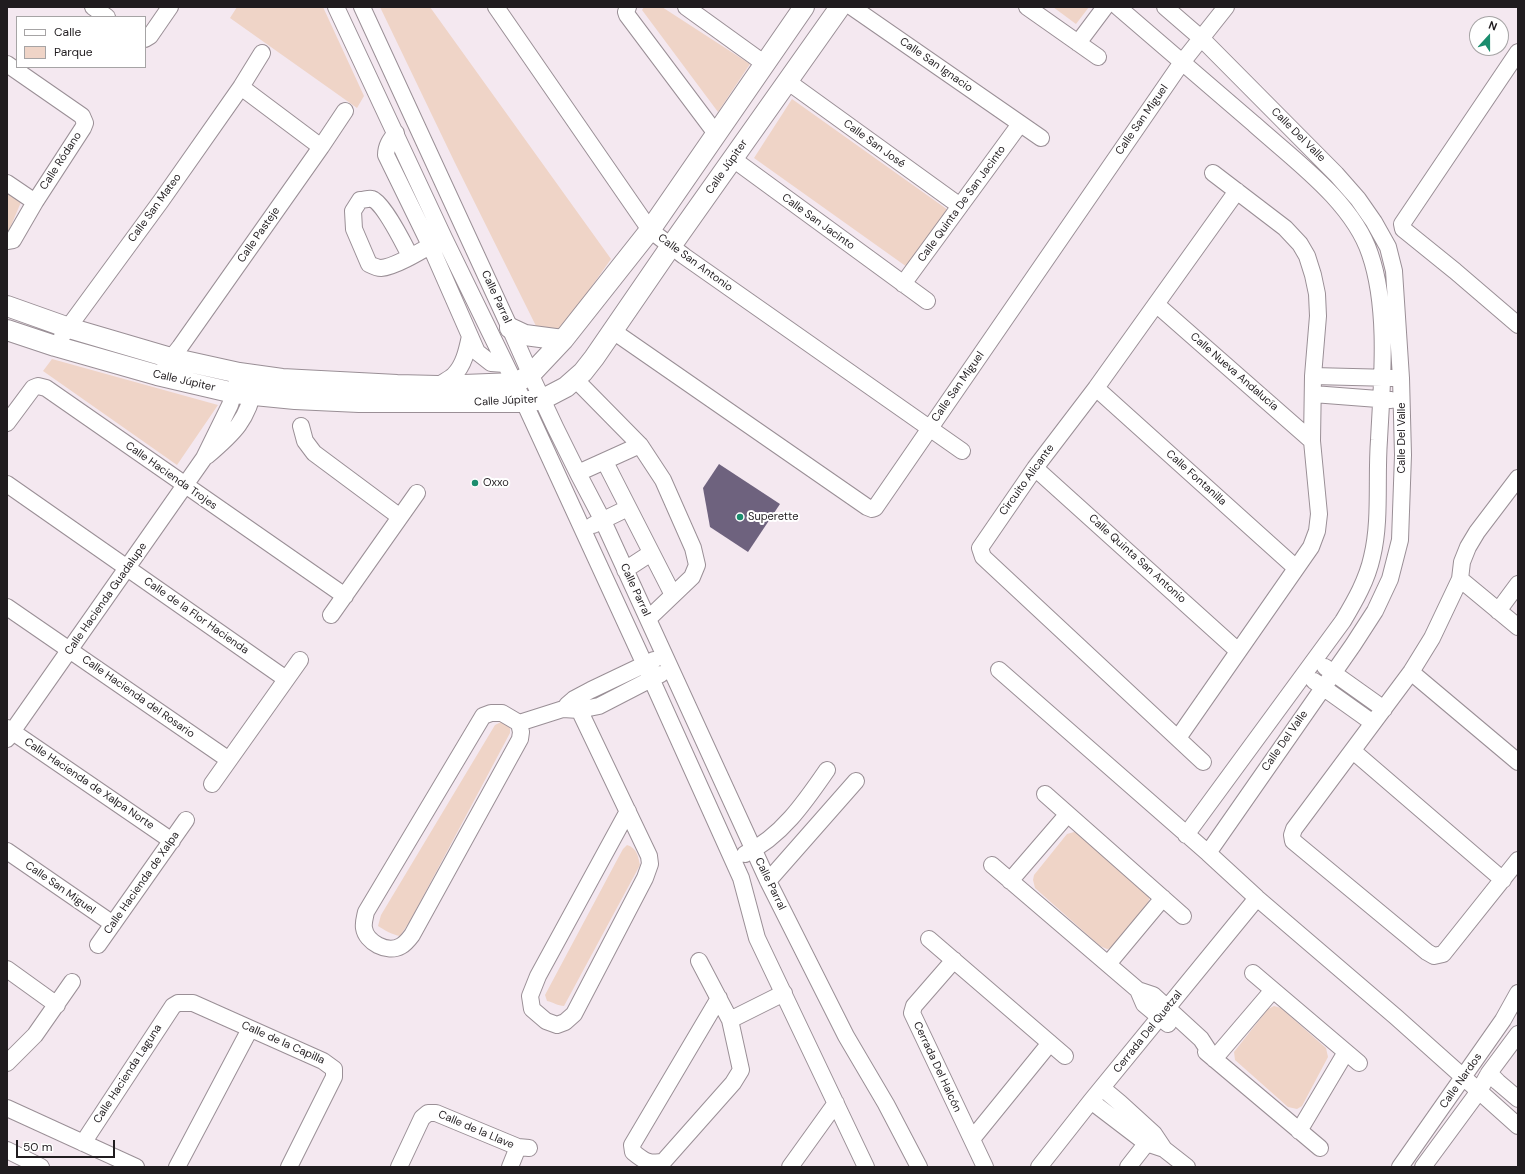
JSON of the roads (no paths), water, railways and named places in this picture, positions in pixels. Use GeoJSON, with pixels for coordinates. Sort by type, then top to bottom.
{"type":"FeatureCollection","features":[{"type":"Feature","properties":{"kind":"main road"},"geometry":{"type":"LineString","coordinates":[[522,379],[563,340],[650,230],[804,7]]}},
{"type":"Feature","properties":{"kind":"main road","name":"Calle Júpiter"},"geometry":{"type":"LineString","coordinates":[[7,330],[55,346],[157,375],[244,394],[295,399],[359,402],[534,401],[566,387],[594,358],[671,246],[840,7]]}},
{"type":"Feature","properties":{"kind":"main road","name":"Calle Júpiter"},"geometry":{"type":"LineString","coordinates":[[7,306],[69,328],[171,358],[248,375],[340,383],[438,386],[522,379]]}},
{"type":"Feature","properties":{"kind":"main road"},"geometry":{"type":"LineString","coordinates":[[510,328],[525,335],[563,340]]}},
{"type":"Feature","properties":{"kind":"street"},"geometry":{"type":"LineString","coordinates":[[93,7],[106,16]]}},
{"type":"Feature","properties":{"kind":"street"},"geometry":{"type":"LineString","coordinates":[[146,39],[150,36],[170,7]]}},
{"type":"Feature","properties":{"kind":"street","name":"Calle Parral"},"geometry":{"type":"LineString","coordinates":[[336,7],[444,238],[505,364],[522,379]]}},
{"type":"Feature","properties":{"kind":"street","name":"Calle Parral"},"geometry":{"type":"LineString","coordinates":[[362,7],[510,328],[522,379],[578,473],[603,521],[768,881],[846,1036],[890,1111],[919,1167]]}},
{"type":"Feature","properties":{"kind":"street"},"geometry":{"type":"LineString","coordinates":[[628,7],[626,12],[627,15],[717,135]]}},
{"type":"Feature","properties":{"kind":"street"},"geometry":{"type":"LineString","coordinates":[[686,7],[765,64]]}},
{"type":"Feature","properties":{"kind":"street","name":"Calle San Ignacio"},"geometry":{"type":"LineString","coordinates":[[852,7],[1041,138]]}},
{"type":"Feature","properties":{"kind":"street"},"geometry":{"type":"LineString","coordinates":[[1027,7],[1098,57]]}},
{"type":"Feature","properties":{"kind":"street"},"geometry":{"type":"LineString","coordinates":[[1078,44],[1104,7]]}},
{"type":"Feature","properties":{"kind":"street","name":"Calle Del Valle"},"geometry":{"type":"LineString","coordinates":[[1118,7],[1337,199],[1358,228],[1370,252],[1376,275],[1381,311],[1382,378],[1376,525],[1372,558],[1361,589],[1344,621],[1186,834]]}},
{"type":"Feature","properties":{"kind":"street","name":"Calle Del Valle"},"geometry":{"type":"LineString","coordinates":[[1165,7],[1202,39],[1317,153],[1358,199],[1374,222],[1388,248],[1394,271],[1401,378],[1403,463],[1400,540],[1390,579],[1375,611],[1208,853]]}},
{"type":"Feature","properties":{"kind":"street","name":"Calle San Miguel"},"geometry":{"type":"LineString","coordinates":[[613,331],[870,509],[875,508],[1182,62],[1202,39],[1226,7]]}},
{"type":"Feature","properties":{"kind":"street","name":"Calle San Antonio"},"geometry":{"type":"LineString","coordinates":[[499,8],[650,230],[962,451]]}},
{"type":"Feature","properties":{"kind":"street"},"geometry":{"type":"LineString","coordinates":[[1518,52],[1402,224],[1403,229],[1455,271],[1518,326]]}},
{"type":"Feature","properties":{"kind":"street","name":"Calle San Mateo"},"geometry":{"type":"LineString","coordinates":[[55,346],[161,201],[241,87],[262,53]]}},
{"type":"Feature","properties":{"kind":"street","name":"Calle Ródano"},"geometry":{"type":"LineString","coordinates":[[7,64],[82,116],[84,119],[83,128],[35,202],[13,240],[7,241]]}},
{"type":"Feature","properties":{"kind":"street","name":"Calle San José"},"geometry":{"type":"LineString","coordinates":[[787,81],[960,206]]}},
{"type":"Feature","properties":{"kind":"street"},"geometry":{"type":"LineString","coordinates":[[241,87],[321,147]]}},
{"type":"Feature","properties":{"kind":"street","name":"Calle Pasteje"},"geometry":{"type":"LineString","coordinates":[[157,375],[182,344],[321,147],[345,110]]}},
{"type":"Feature","properties":{"kind":"street","name":"Calle Quinta De San Jacinto"},"geometry":{"type":"LineString","coordinates":[[903,284],[1020,124]]}},
{"type":"Feature","properties":{"kind":"street"},"geometry":{"type":"LineString","coordinates":[[396,133],[388,143],[386,155],[430,245],[477,352],[481,357],[491,363],[505,364]]}},
{"type":"Feature","properties":{"kind":"street","name":"Calle San Jacinto"},"geometry":{"type":"LineString","coordinates":[[733,159],[927,301]]}},
{"type":"Feature","properties":{"kind":"street"},"geometry":{"type":"LineString","coordinates":[[1178,738],[1311,547],[1317,531],[1319,514],[1312,441],[1313,376],[1318,316],[1314,274],[1307,256],[1300,244],[1285,228],[1213,173]]}},
{"type":"Feature","properties":{"kind":"street","name":"Calle Ródano"},"geometry":{"type":"LineString","coordinates":[[7,183],[35,202]]}},
{"type":"Feature","properties":{"kind":"street","name":"Circuito Alicante"},"geometry":{"type":"LineString","coordinates":[[1203,762],[983,557],[980,552],[980,548],[982,542],[1035,468],[1096,388],[1237,191]]}},
{"type":"Feature","properties":{"kind":"street"},"geometry":{"type":"LineString","coordinates":[[410,256],[444,238]]}},
{"type":"Feature","properties":{"kind":"street","name":"Calle Nueva Andalucía"},"geometry":{"type":"LineString","coordinates":[[1156,304],[1312,441]]}},
{"type":"Feature","properties":{"kind":"street"},"geometry":{"type":"LineString","coordinates":[[438,386],[454,375],[465,357],[470,336]]}},
{"type":"Feature","properties":{"kind":"street","name":"Calle Hacienda Guadalupe"},"geometry":{"type":"LineString","coordinates":[[9,733],[70,650],[204,458],[244,394],[248,375]]}},
{"type":"Feature","properties":{"kind":"street"},"geometry":{"type":"LineString","coordinates":[[1313,376],[1401,378]]}},
{"type":"Feature","properties":{"kind":"street"},"geometry":{"type":"LineString","coordinates":[[575,379],[640,445],[663,480],[693,548],[697,565],[692,577],[648,619]]}},
{"type":"Feature","properties":{"kind":"street","name":"Calle Hacienda Trojes"},"geometry":{"type":"LineString","coordinates":[[7,423],[33,388],[46,388],[345,596]]}},
{"type":"Feature","properties":{"kind":"street","name":"Calle Fontanilla"},"geometry":{"type":"LineString","coordinates":[[1096,388],[1296,568]]}},
{"type":"Feature","properties":{"kind":"street"},"geometry":{"type":"LineString","coordinates":[[1313,394],[1381,400],[1402,400]]}},
{"type":"Feature","properties":{"kind":"street","name":"Calle Parral"},"geometry":{"type":"LineString","coordinates":[[534,401],[583,530],[741,878],[757,938],[866,1167]]}},
{"type":"Feature","properties":{"kind":"street"},"geometry":{"type":"LineString","coordinates":[[301,426],[305,441],[314,453],[400,517]]}},
{"type":"Feature","properties":{"kind":"street"},"geometry":{"type":"LineString","coordinates":[[578,473],[640,445]]}},
{"type":"Feature","properties":{"kind":"street"},"geometry":{"type":"LineString","coordinates":[[605,462],[673,595]]}},
{"type":"Feature","properties":{"kind":"street","name":"Calle Quinta San Antonio"},"geometry":{"type":"LineString","coordinates":[[1035,468],[1238,651]]}},
{"type":"Feature","properties":{"kind":"street"},"geometry":{"type":"LineString","coordinates":[[1518,478],[1477,532],[1468,548],[1462,562],[1460,579],[1432,638],[1411,672],[1294,829],[1292,835],[1293,841],[1427,952],[1434,956],[1443,954],[1518,860]]}},
{"type":"Feature","properties":{"kind":"street","name":"Calle de la Flor Hacienda"},"geometry":{"type":"LineString","coordinates":[[7,484],[286,679]]}},
{"type":"Feature","properties":{"kind":"street"},"geometry":{"type":"LineString","coordinates":[[331,615],[417,493]]}},
{"type":"Feature","properties":{"kind":"street"},"geometry":{"type":"LineString","coordinates":[[583,530],[628,508]]}},
{"type":"Feature","properties":{"kind":"street"},"geometry":{"type":"LineString","coordinates":[[625,570],[651,553]]}},
{"type":"Feature","properties":{"kind":"street"},"geometry":{"type":"LineString","coordinates":[[1460,579],[1518,628]]}},
{"type":"Feature","properties":{"kind":"street"},"geometry":{"type":"LineString","coordinates":[[1498,611],[1518,584]]}},
{"type":"Feature","properties":{"kind":"street","name":"Calle Hacienda del Rosario"},"geometry":{"type":"LineString","coordinates":[[7,607],[229,760]]}},
{"type":"Feature","properties":{"kind":"street"},"geometry":{"type":"LineString","coordinates":[[648,672],[665,655]]}},
{"type":"Feature","properties":{"kind":"street"},"geometry":{"type":"LineString","coordinates":[[1315,659],[1384,709]]}},
{"type":"Feature","properties":{"kind":"street"},"geometry":{"type":"LineString","coordinates":[[212,784],[300,660]]}},
{"type":"Feature","properties":{"kind":"street"},"geometry":{"type":"LineString","coordinates":[[519,723],[521,732],[520,739],[412,936],[400,947],[386,949],[370,940],[365,933],[363,926],[366,912],[483,716],[491,713],[502,714],[519,723],[572,706],[648,672],[671,670]]}},
{"type":"Feature","properties":{"kind":"street"},"geometry":{"type":"LineString","coordinates":[[999,670],[1208,853],[1257,898],[1396,1017],[1518,1126]]}},
{"type":"Feature","properties":{"kind":"street"},"geometry":{"type":"LineString","coordinates":[[1411,672],[1518,762]]}},
{"type":"Feature","properties":{"kind":"street"},"geometry":{"type":"LineString","coordinates":[[1304,674],[1373,723]]}},
{"type":"Feature","properties":{"kind":"street"},"geometry":{"type":"LineString","coordinates":[[572,706],[628,811],[649,856],[650,864],[648,872],[574,1014],[565,1022],[557,1025],[546,1021],[532,1008],[530,996],[538,976],[628,811]]}},
{"type":"Feature","properties":{"kind":"street","name":"Calle Hacienda de Xalpa Norte"},"geometry":{"type":"LineString","coordinates":[[9,733],[172,841]]}},
{"type":"Feature","properties":{"kind":"street"},"geometry":{"type":"LineString","coordinates":[[1353,751],[1503,880]]}},
{"type":"Feature","properties":{"kind":"street"},"geometry":{"type":"LineString","coordinates":[[733,860],[754,850],[792,818],[827,770]]}},
{"type":"Feature","properties":{"kind":"street"},"geometry":{"type":"LineString","coordinates":[[768,881],[856,781]]}},
{"type":"Feature","properties":{"kind":"street"},"geometry":{"type":"LineString","coordinates":[[1045,794],[1183,916]]}},
{"type":"Feature","properties":{"kind":"street"},"geometry":{"type":"LineString","coordinates":[[1010,881],[1067,815]]}},
{"type":"Feature","properties":{"kind":"street","name":"Calle Hacienda de Xalpa"},"geometry":{"type":"LineString","coordinates":[[98,945],[186,820]]}},
{"type":"Feature","properties":{"kind":"street","name":"Calle San Miguel"},"geometry":{"type":"LineString","coordinates":[[7,851],[113,924]]}},
{"type":"Feature","properties":{"kind":"street"},"geometry":{"type":"LineString","coordinates":[[992,865],[1138,990],[1144,1004],[1164,1013],[1214,1059],[1320,1148]]}},
{"type":"Feature","properties":{"kind":"street"},"geometry":{"type":"LineString","coordinates":[[1108,964],[1163,898]]}},
{"type":"Feature","properties":{"kind":"street","name":"Cerrada Del Quetzal"},"geometry":{"type":"LineString","coordinates":[[1039,1167],[1257,898]]}},
{"type":"Feature","properties":{"kind":"street"},"geometry":{"type":"LineString","coordinates":[[929,939],[1065,1056]]}},
{"type":"Feature","properties":{"kind":"street","name":"Cerrada Del Halcón"},"geometry":{"type":"LineString","coordinates":[[954,960],[914,1006],[912,1013],[985,1167]]}},
{"type":"Feature","properties":{"kind":"street"},"geometry":{"type":"LineString","coordinates":[[699,961],[719,998],[730,1020],[741,1070],[732,1083],[663,1162],[653,1164],[643,1160],[633,1152],[632,1145],[719,998]]}},
{"type":"Feature","properties":{"kind":"street"},"geometry":{"type":"LineString","coordinates":[[7,969],[57,1005]]}},
{"type":"Feature","properties":{"kind":"street"},"geometry":{"type":"LineString","coordinates":[[1253,972],[1359,1063]]}},
{"type":"Feature","properties":{"kind":"street"},"geometry":{"type":"LineString","coordinates":[[7,1063],[35,1035],[72,982]]}},
{"type":"Feature","properties":{"kind":"street"},"geometry":{"type":"LineString","coordinates":[[1214,1059],[1273,990]]}},
{"type":"Feature","properties":{"kind":"street"},"geometry":{"type":"LineString","coordinates":[[730,1020],[784,993]]}},
{"type":"Feature","properties":{"kind":"street","name":"Calle Nardos"},"geometry":{"type":"LineString","coordinates":[[1400,1167],[1503,1020],[1518,993]]}},
{"type":"Feature","properties":{"kind":"street","name":"Calle de la Capilla"},"geometry":{"type":"LineString","coordinates":[[173,1006],[178,1003],[193,1003],[323,1061],[334,1068],[334,1077],[289,1167]]}},
{"type":"Feature","properties":{"kind":"street","name":"Calle Hacienda Laguna"},"geometry":{"type":"LineString","coordinates":[[83,1143],[173,1006]]}},
{"type":"Feature","properties":{"kind":"street"},"geometry":{"type":"LineString","coordinates":[[177,1167],[250,1029]]}},
{"type":"Feature","properties":{"kind":"street","name":"Calle Nardos"},"geometry":{"type":"LineString","coordinates":[[1423,1167],[1480,1091],[1489,1073],[1518,1034]]}},
{"type":"Feature","properties":{"kind":"street"},"geometry":{"type":"LineString","coordinates":[[972,1139],[1050,1044]]}},
{"type":"Feature","properties":{"kind":"street"},"geometry":{"type":"LineString","coordinates":[[1299,1131],[1346,1052]]}},
{"type":"Feature","properties":{"kind":"street"},"geometry":{"type":"LineString","coordinates":[[1489,1073],[1498,1082],[1516,1093]]}},
{"type":"Feature","properties":{"kind":"street"},"geometry":{"type":"LineString","coordinates":[[1102,1088],[1150,1139]]}},
{"type":"Feature","properties":{"kind":"street"},"geometry":{"type":"LineString","coordinates":[[1091,1101],[1150,1139],[1187,1167]]}},
{"type":"Feature","properties":{"kind":"street"},"geometry":{"type":"LineString","coordinates":[[790,1167],[836,1103]]}},
{"type":"Feature","properties":{"kind":"street"},"geometry":{"type":"LineString","coordinates":[[7,1108],[136,1167]]}},
{"type":"Feature","properties":{"kind":"street","name":"Calle de la Llave"},"geometry":{"type":"LineString","coordinates":[[399,1167],[422,1118],[428,1113],[436,1113],[524,1148],[510,1167]]}},
{"type":"Feature","properties":{"kind":"street"},"geometry":{"type":"LineString","coordinates":[[1128,1167],[1150,1139]]}},
{"type":"Feature","properties":{"kind":"street"},"geometry":{"type":"LineString","coordinates":[[7,1150],[41,1167]]}},
{"type":"Feature","properties":{"kind":"place","name":"Oxxo"},"geometry":{"type":"Point","coordinates":[475,483]}},
{"type":"Feature","properties":{"kind":"place","name":"Superette"},"geometry":{"type":"Point","coordinates":[740,517]}}]}
